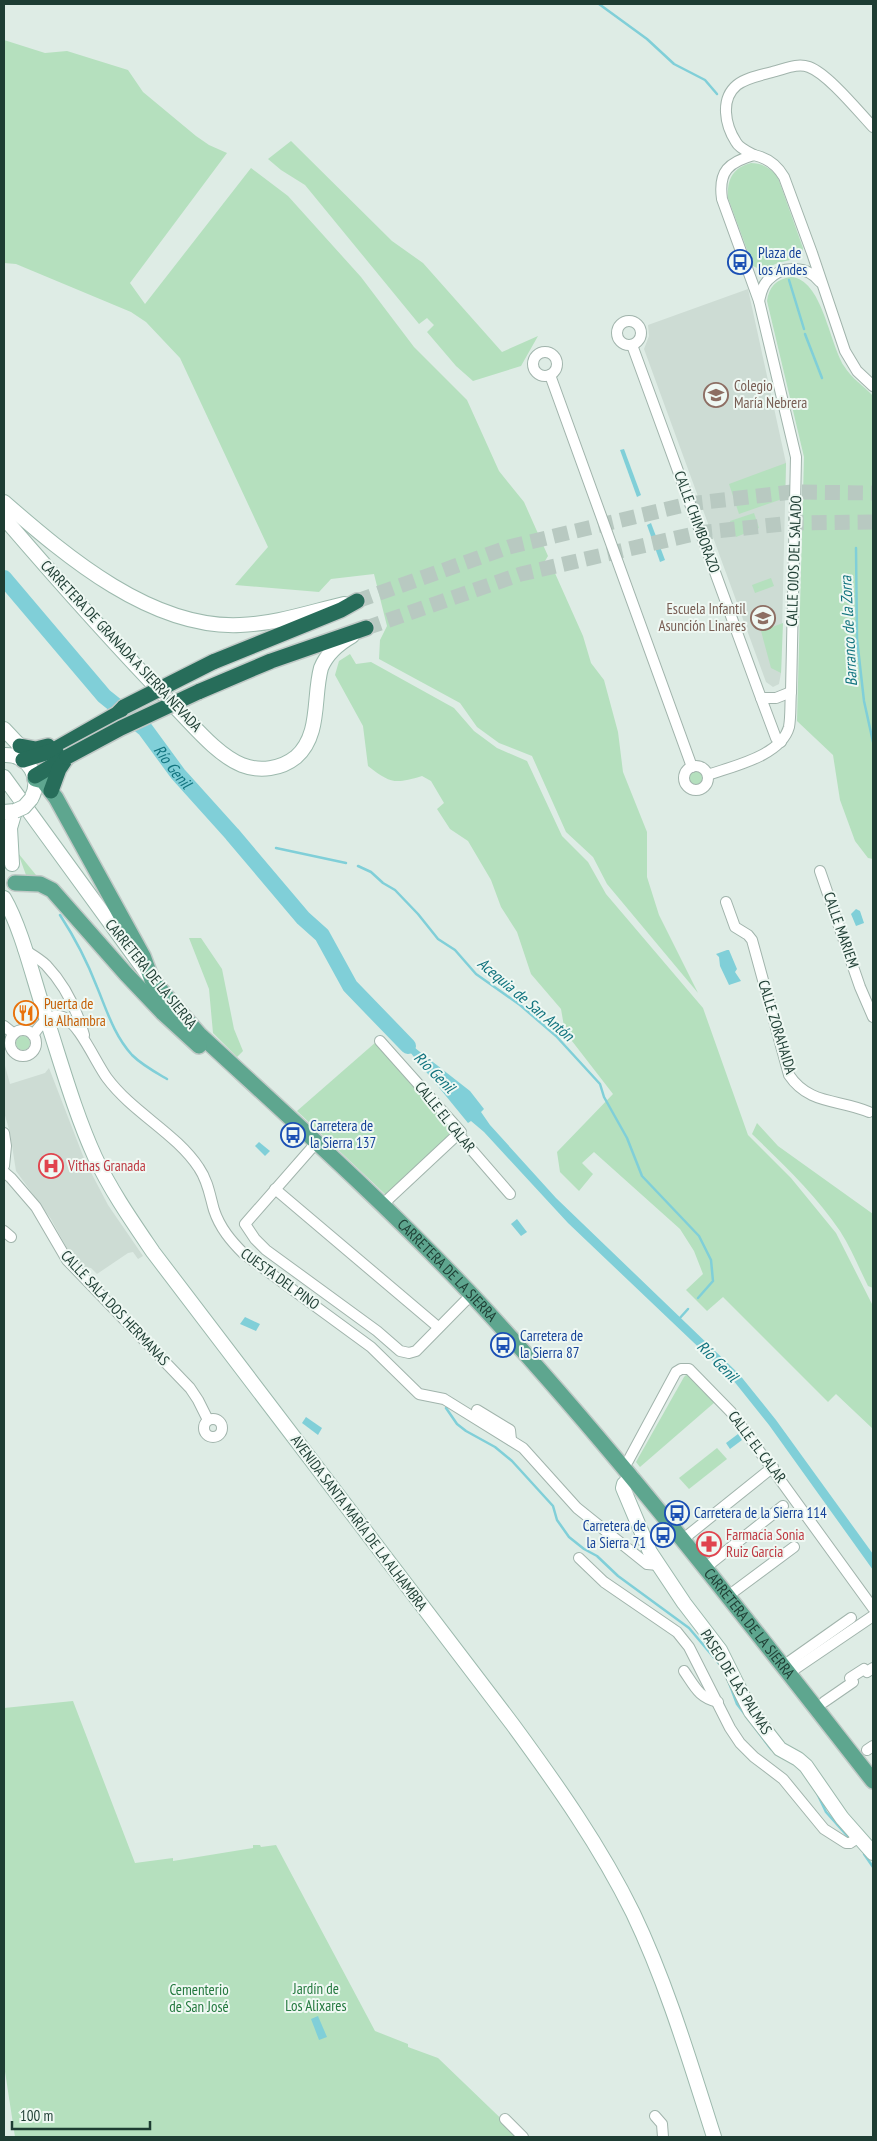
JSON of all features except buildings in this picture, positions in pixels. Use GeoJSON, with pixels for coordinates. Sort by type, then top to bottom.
{"type":"FeatureCollection","features":[{"type":"Feature","properties":{"kind":"highway"},"geometry":{"type":"LineString","coordinates":[[35,777],[62,749],[117,714],[124,707],[213,662],[357,601]]}},
{"type":"Feature","properties":{"kind":"highway"},"geometry":{"type":"LineString","coordinates":[[21,755],[42,755],[120,728],[224,680],[290,654],[366,628]]}},
{"type":"Feature","properties":{"kind":"highway"},"geometry":{"type":"LineString","coordinates":[[51,791],[59,770],[62,749]]}},
{"type":"Feature","properties":{"kind":"main road"},"geometry":{"type":"LineString","coordinates":[[35,777],[43,781],[51,791],[143,956],[152,980]]}},
{"type":"Feature","properties":{"kind":"main road"},"geometry":{"type":"LineString","coordinates":[[10,885],[40,884],[52,890],[163,1013],[244,1084],[276,1105]]}},
{"type":"Feature","properties":{"kind":"main road","name":"CARRETERA DE LA SIERRA"},"geometry":{"type":"LineString","coordinates":[[152,980],[199,1034],[382,1205],[471,1295],[627,1471],[873,1781]]}},
{"type":"Feature","properties":{"kind":"street"},"geometry":{"type":"LineString","coordinates":[[759,302],[722,198],[720,187],[722,177],[730,164],[736,142],[725,110],[731,92],[745,80],[792,66],[808,66],[824,76],[873,127]]}},
{"type":"Feature","properties":{"kind":"street"},"geometry":{"type":"LineString","coordinates":[[736,142],[754,155],[770,161],[784,177],[845,351],[857,371],[873,386]]}},
{"type":"Feature","properties":{"kind":"street"},"geometry":{"type":"LineString","coordinates":[[730,164],[754,155]]}},
{"type":"Feature","properties":{"kind":"street"},"geometry":{"type":"LineString","coordinates":[[800,270],[810,259],[812,253]]}},
{"type":"Feature","properties":{"kind":"street"},"geometry":{"type":"LineString","coordinates":[[759,302],[762,288],[768,279],[779,272],[789,269],[808,271],[821,283]]}},
{"type":"Feature","properties":{"kind":"street"},"geometry":{"type":"LineString","coordinates":[[749,272],[757,277],[768,279]]}},
{"type":"Feature","properties":{"kind":"street","name":"CALLE OJOS DEL SALADO"},"geometry":{"type":"LineString","coordinates":[[759,302],[796,457],[791,692],[789,725],[781,742]]}},
{"type":"Feature","properties":{"kind":"street","name":"CALLE CHIMBORAZO"},"geometry":{"type":"LineString","coordinates":[[632,345],[776,738],[781,742]]}},
{"type":"Feature","properties":{"kind":"street"},"geometry":{"type":"LineString","coordinates":[[550,375],[692,767]]}},
{"type":"Feature","properties":{"kind":"street","name":"CARRETERA DE GRANADA A SIERRA NEVADA"},"geometry":{"type":"LineString","coordinates":[[4,502],[97,574],[146,604],[178,617],[208,624],[242,625],[271,621],[357,601]]}},
{"type":"Feature","properties":{"kind":"street","name":"CARRETERA DE GRANADA A SIERRA NEVADA"},"geometry":{"type":"LineString","coordinates":[[4,518],[139,670],[223,753],[243,765],[261,769],[280,766],[289,762],[302,750],[312,732],[318,677],[324,660],[342,642],[366,628]]}},
{"type":"Feature","properties":{"kind":"street"},"geometry":{"type":"LineString","coordinates":[[761,698],[776,698],[791,692]]}},
{"type":"Feature","properties":{"kind":"street"},"geometry":{"type":"LineString","coordinates":[[4,729],[30,766],[35,777],[35,788],[31,799],[24,806],[9,811],[10,839],[8,862]]}},
{"type":"Feature","properties":{"kind":"street"},"geometry":{"type":"LineString","coordinates":[[708,775],[766,753],[781,742]]}},
{"type":"Feature","properties":{"kind":"street"},"geometry":{"type":"LineString","coordinates":[[4,756],[21,755]]}},
{"type":"Feature","properties":{"kind":"street"},"geometry":{"type":"LineString","coordinates":[[692,767],[703,768],[708,775],[708,783],[702,789],[690,790],[685,784],[684,776],[692,767]]}},
{"type":"Feature","properties":{"kind":"street","name":"CARRETERA DE LA SIERRA"},"geometry":{"type":"LineString","coordinates":[[4,777],[152,980]]}},
{"type":"Feature","properties":{"kind":"street","name":"AVENIDA SANTA MARÍA DE LA ALHAMBRA"},"geometry":{"type":"LineString","coordinates":[[8,862],[17,873],[10,885],[6,902],[95,1156],[114,1194],[152,1252],[478,1680],[544,1768],[592,1838],[633,1915],[659,1976],[714,2137]]}},
{"type":"Feature","properties":{"kind":"street","name":"CALLE MARIEM"},"geometry":{"type":"LineString","coordinates":[[820,871],[860,988],[873,1017]]}},
{"type":"Feature","properties":{"kind":"street","name":"CALLE ZORAHAIDA"},"geometry":{"type":"LineString","coordinates":[[726,902],[735,927],[748,935],[752,940],[789,1075],[802,1091],[872,1114]]}},
{"type":"Feature","properties":{"kind":"street","name":"CUESTA DEL PINO"},"geometry":{"type":"LineString","coordinates":[[24,949],[46,964],[61,985],[75,1008],[85,1040],[106,1076],[117,1090],[134,1108],[171,1138],[199,1167],[206,1179],[221,1227],[231,1241],[244,1254],[371,1347],[388,1361],[419,1394],[444,1399],[511,1440]]}},
{"type":"Feature","properties":{"kind":"street","name":"CUESTA DEL PINO"},"geometry":{"type":"LineString","coordinates":[[46,1019],[56,1016],[63,1017],[85,1040]]}},
{"type":"Feature","properties":{"kind":"street"},"geometry":{"type":"LineString","coordinates":[[33,1035],[46,1019]]}},
{"type":"Feature","properties":{"kind":"street"},"geometry":{"type":"LineString","coordinates":[[4,1026],[14,1034]]}},
{"type":"Feature","properties":{"kind":"street"},"geometry":{"type":"LineString","coordinates":[[22,1030],[33,1035],[36,1043],[33,1051],[22,1056],[12,1049],[10,1041],[14,1034],[22,1030]]}},
{"type":"Feature","properties":{"kind":"street","name":"CALLE EL CALAR"},"geometry":{"type":"LineString","coordinates":[[380,1041],[461,1132],[458,1134],[510,1194]]}},
{"type":"Feature","properties":{"kind":"street"},"geometry":{"type":"LineString","coordinates":[[4,1133],[6,1146],[4,1166]]}},
{"type":"Feature","properties":{"kind":"street"},"geometry":{"type":"LineString","coordinates":[[382,1205],[458,1134]]}},
{"type":"Feature","properties":{"kind":"street"},"geometry":{"type":"LineString","coordinates":[[316,1142],[245,1224],[255,1239],[266,1250],[377,1331],[400,1351],[409,1353],[416,1351],[471,1295]]}},
{"type":"Feature","properties":{"kind":"street","name":"CALLE SALA DOS HERMANAS"},"geometry":{"type":"LineString","coordinates":[[4,1172],[36,1207],[67,1260],[190,1388],[208,1420]]}},
{"type":"Feature","properties":{"kind":"street"},"geometry":{"type":"LineString","coordinates":[[275,1189],[438,1327]]}},
{"type":"Feature","properties":{"kind":"street","name":"CALLE EL CALAR"},"geometry":{"type":"LineString","coordinates":[[627,1471],[628,1461],[676,1372],[686,1368],[694,1372],[731,1412],[773,1467],[873,1608]]}},
{"type":"Feature","properties":{"kind":"street"},"geometry":{"type":"LineString","coordinates":[[477,1410],[510,1430],[511,1440],[537,1462],[585,1515],[647,1564],[658,1565]]}},
{"type":"Feature","properties":{"kind":"street"},"geometry":{"type":"LineString","coordinates":[[682,1540],[773,1467]]}},
{"type":"Feature","properties":{"kind":"street","name":"PASEO DE LAS PALMAS"},"geometry":{"type":"LineString","coordinates":[[627,1471],[623,1488],[650,1552],[720,1650],[752,1712],[780,1749],[806,1766],[855,1840],[873,1853]]}},
{"type":"Feature","properties":{"kind":"street"},"geometry":{"type":"LineString","coordinates":[[705,1568],[783,1506]]}},
{"type":"Feature","properties":{"kind":"street"},"geometry":{"type":"LineString","coordinates":[[728,1596],[794,1547]]}},
{"type":"Feature","properties":{"kind":"street","name":"PASEO DE LAS PALMAS"},"geometry":{"type":"LineString","coordinates":[[579,1558],[604,1582],[677,1632],[689,1647],[740,1744],[783,1779],[831,1835],[855,1840]]}},
{"type":"Feature","properties":{"kind":"street"},"geometry":{"type":"LineString","coordinates":[[786,1670],[873,1616]]}},
{"type":"Feature","properties":{"kind":"street"},"geometry":{"type":"LineString","coordinates":[[786,1670],[851,1618]]}},
{"type":"Feature","properties":{"kind":"street"},"geometry":{"type":"LineString","coordinates":[[824,1702],[853,1682],[850,1678],[864,1668],[867,1672],[873,1668]]}},
{"type":"Feature","properties":{"kind":"street","name":"PASEO DE LAS PALMAS"},"geometry":{"type":"LineString","coordinates":[[684,1671],[706,1700],[718,1702]]}},
{"type":"Feature","properties":{"kind":"street"},"geometry":{"type":"LineString","coordinates":[[655,2116],[662,2124],[663,2137]]}},
{"type":"Feature","properties":{"kind":"street"},"geometry":{"type":"LineString","coordinates":[[504,2119],[523,2137]]}},
{"type":"Feature","properties":{"kind":"shaded area","name":"Colegio María Nebrera"},"geometry":{"type":"Polygon","coordinates":[[[748,289],[786,463],[781,673],[779,684],[773,687],[766,682],[644,349],[649,336],[648,325],[748,289]]]}},
{"type":"Feature","properties":{"kind":"shaded area","name":"Vithas Granada"},"geometry":{"type":"Polygon","coordinates":[[[4,1062],[10,1084],[45,1073],[49,1068],[85,1161],[108,1205],[143,1256],[138,1259],[133,1252],[128,1253],[97,1274],[91,1268],[81,1266],[69,1252],[51,1219],[16,1171],[10,1133],[4,1112],[4,1062]]]}},
{"type":"Feature","properties":{"kind":"green space"},"geometry":{"type":"Polygon","coordinates":[[[4,40],[45,53],[67,51],[128,70],[143,92],[196,136],[209,145],[227,153],[130,283],[145,304],[251,168],[288,196],[361,277],[414,347],[467,400],[499,471],[524,502],[548,556],[545,561],[549,569],[554,571],[583,636],[591,663],[604,680],[618,732],[623,772],[647,832],[647,877],[659,915],[698,993],[607,884],[593,857],[566,832],[532,756],[499,743],[477,727],[460,703],[379,659],[380,640],[387,626],[374,574],[331,579],[319,592],[235,585],[268,547],[180,358],[146,322],[131,312],[16,264],[4,263],[4,40]]]}},
{"type":"Feature","properties":{"kind":"green space"},"geometry":{"type":"Polygon","coordinates":[[[291,141],[392,241],[423,263],[502,352],[538,336],[521,366],[473,381],[456,366],[427,332],[434,325],[427,318],[419,324],[305,185],[281,170],[268,159],[291,141]]]}},
{"type":"Feature","properties":{"kind":"green space"},"geometry":{"type":"Polygon","coordinates":[[[751,163],[765,166],[777,175],[803,248],[802,256],[775,264],[768,269],[759,269],[753,266],[728,198],[732,176],[739,168],[751,163]]]}},
{"type":"Feature","properties":{"kind":"green space"},"geometry":{"type":"Polygon","coordinates":[[[791,277],[802,280],[810,288],[824,313],[844,366],[873,396],[873,859],[868,858],[855,841],[840,800],[833,755],[797,721],[804,457],[767,301],[769,292],[774,284],[791,277]]]}},
{"type":"Feature","properties":{"kind":"green space"},"geometry":{"type":"Polygon","coordinates":[[[786,463],[785,498],[739,514],[729,484],[786,463]]]}},
{"type":"Feature","properties":{"kind":"green space"},"geometry":{"type":"Polygon","coordinates":[[[754,513],[759,528],[736,537],[730,521],[754,513]]]}},
{"type":"Feature","properties":{"kind":"green space"},"geometry":{"type":"Polygon","coordinates":[[[771,578],[774,586],[755,593],[752,585],[771,578]]]}},
{"type":"Feature","properties":{"kind":"green space"},"geometry":{"type":"Polygon","coordinates":[[[783,623],[781,673],[771,668],[761,631],[783,623]]]}},
{"type":"Feature","properties":{"kind":"green space"},"geometry":{"type":"Polygon","coordinates":[[[350,654],[356,664],[371,662],[454,708],[474,731],[497,748],[527,761],[562,836],[588,862],[606,894],[703,1008],[748,1135],[791,1178],[836,1233],[873,1306],[873,1429],[836,1394],[828,1402],[723,1297],[707,1311],[686,1290],[703,1274],[694,1251],[680,1229],[594,1152],[582,1163],[593,1174],[579,1191],[560,1172],[557,1152],[613,1094],[565,1032],[561,1009],[531,974],[517,932],[501,907],[491,880],[468,841],[450,829],[437,809],[444,803],[431,781],[422,776],[394,781],[382,776],[368,766],[363,726],[335,675],[339,661],[350,654]]]}},
{"type":"Feature","properties":{"kind":"green space"},"geometry":{"type":"Polygon","coordinates":[[[696,769],[702,772],[705,778],[702,784],[696,787],[690,784],[687,778],[690,772],[696,769]]]}},
{"type":"Feature","properties":{"kind":"green space"},"geometry":{"type":"Polygon","coordinates":[[[18,853],[36,875],[26,875],[18,853]]]}},
{"type":"Feature","properties":{"kind":"green space"},"geometry":{"type":"Polygon","coordinates":[[[189,938],[201,938],[222,969],[234,1029],[243,1051],[237,1057],[213,1033],[209,989],[189,938]]]}},
{"type":"Feature","properties":{"kind":"green space"},"geometry":{"type":"Polygon","coordinates":[[[20,1036],[26,1036],[30,1043],[26,1050],[20,1050],[16,1046],[16,1040],[20,1036]]]}},
{"type":"Feature","properties":{"kind":"green space"},"geometry":{"type":"Polygon","coordinates":[[[376,1042],[455,1132],[386,1195],[297,1111],[376,1042]]]}},
{"type":"Feature","properties":{"kind":"green space"},"geometry":{"type":"Polygon","coordinates":[[[757,1123],[778,1146],[873,1214],[873,1288],[868,1286],[848,1244],[831,1218],[799,1180],[752,1134],[757,1123]]]}},
{"type":"Feature","properties":{"kind":"green space"},"geometry":{"type":"Polygon","coordinates":[[[686,1375],[715,1402],[640,1467],[636,1462],[686,1375]]]}},
{"type":"Feature","properties":{"kind":"green space"},"geometry":{"type":"Polygon","coordinates":[[[717,1448],[727,1459],[689,1489],[679,1478],[717,1448]]]}},
{"type":"Feature","properties":{"kind":"green space","name":"Cementerio de San José"},"geometry":{"type":"Polygon","coordinates":[[[73,1701],[135,1863],[173,1858],[173,1861],[253,1848],[253,1845],[260,1845],[261,1847],[276,1845],[375,2031],[408,2044],[408,2047],[438,2058],[520,2137],[15,2137],[4,2065],[4,1708],[73,1701]]]}},
{"type":"Feature","properties":{"kind":"water"},"geometry":{"type":"Polygon","coordinates":[[[624,449],[641,495],[637,497],[620,450],[624,449]]]}},
{"type":"Feature","properties":{"kind":"water"},"geometry":{"type":"Polygon","coordinates":[[[651,523],[665,560],[660,562],[647,525],[651,523]]]}},
{"type":"Feature","properties":{"kind":"water"},"geometry":{"type":"Polygon","coordinates":[[[856,909],[860,911],[864,923],[856,926],[851,914],[856,909]]]}},
{"type":"Feature","properties":{"kind":"water"},"geometry":{"type":"Polygon","coordinates":[[[729,950],[737,969],[735,972],[741,981],[729,985],[720,966],[719,957],[716,954],[729,950]]]}},
{"type":"Feature","properties":{"kind":"water"},"geometry":{"type":"Polygon","coordinates":[[[392,1030],[470,1091],[484,1109],[481,1112],[490,1125],[556,1198],[739,1374],[776,1420],[873,1554],[873,1570],[769,1425],[733,1380],[568,1223],[484,1132],[471,1121],[468,1123],[392,1030]]]}},
{"type":"Feature","properties":{"kind":"water"},"geometry":{"type":"Polygon","coordinates":[[[259,1142],[270,1151],[265,1156],[255,1146],[259,1142]]]}},
{"type":"Feature","properties":{"kind":"water"},"geometry":{"type":"Polygon","coordinates":[[[517,1219],[527,1232],[521,1236],[511,1224],[517,1219]]]}},
{"type":"Feature","properties":{"kind":"water"},"geometry":{"type":"Polygon","coordinates":[[[245,1317],[260,1324],[256,1331],[240,1324],[245,1317]]]}},
{"type":"Feature","properties":{"kind":"water"},"geometry":{"type":"Polygon","coordinates":[[[306,1417],[322,1428],[318,1435],[302,1423],[306,1417]]]}},
{"type":"Feature","properties":{"kind":"water"},"geometry":{"type":"Polygon","coordinates":[[[738,1434],[742,1440],[730,1449],[726,1443],[738,1434]]]}},
{"type":"Feature","properties":{"kind":"water"},"geometry":{"type":"Polygon","coordinates":[[[318,2016],[327,2037],[319,2040],[311,2019],[318,2016]]]}},
{"type":"Feature","properties":{"kind":"waterway","name":"Barranco de la Zorra"},"geometry":{"type":"LineString","coordinates":[[599,4],[647,39],[674,64],[705,80],[717,94]]}},
{"type":"Feature","properties":{"kind":"waterway","name":"Barranco de la Zorra"},"geometry":{"type":"LineString","coordinates":[[789,280],[804,329]]}},
{"type":"Feature","properties":{"kind":"waterway","name":"Barranco de la Zorra"},"geometry":{"type":"LineString","coordinates":[[805,334],[822,378]]}},
{"type":"Feature","properties":{"kind":"waterway","name":"Barranco de la Zorra"},"geometry":{"type":"LineString","coordinates":[[856,548],[857,639],[864,701],[873,742]]}},
{"type":"Feature","properties":{"kind":"waterway","name":"Río Genil"},"geometry":{"type":"LineString","coordinates":[[4,578],[104,696],[145,729],[178,774],[303,918],[322,935],[350,986],[408,1046]]}},
{"type":"Feature","properties":{"kind":"waterway","name":"Acequia de San Antón"},"geometry":{"type":"LineString","coordinates":[[276,848],[346,863]]}},
{"type":"Feature","properties":{"kind":"waterway","name":"Acequia de San Antón"},"geometry":{"type":"LineString","coordinates":[[358,866],[371,872],[383,883],[395,890],[438,939],[455,950],[476,974],[520,1005],[556,1036],[600,1084],[604,1097],[627,1138],[642,1176],[699,1236],[711,1260],[713,1281],[698,1298]]}},
{"type":"Feature","properties":{"kind":"waterway"},"geometry":{"type":"LineString","coordinates":[[60,915],[85,959],[120,1039],[136,1059],[167,1079]]}},
{"type":"Feature","properties":{"kind":"waterway","name":"Acequia de San Antón"},"geometry":{"type":"LineString","coordinates":[[679,1319],[688,1309]]}},
{"type":"Feature","properties":{"kind":"waterway"},"geometry":{"type":"LineString","coordinates":[[446,1408],[457,1424],[495,1447],[512,1461],[553,1506],[557,1520],[569,1537],[584,1549],[597,1556],[618,1576],[689,1628],[721,1666]]}},
{"type":"Feature","properties":{"kind":"waterway"},"geometry":{"type":"LineString","coordinates":[[728,1680],[737,1704],[771,1749]]}},
{"type":"Feature","properties":{"kind":"waterway"},"geometry":{"type":"LineString","coordinates":[[817,1793],[826,1812],[850,1839]]}},
{"type":"Feature","properties":{"kind":"waterway"},"geometry":{"type":"LineString","coordinates":[[864,1854],[873,1867]]}},
{"type":"Feature","properties":{"kind":"tunnel"},"geometry":{"type":"LineString","coordinates":[[357,601],[509,547],[688,504],[792,492],[873,493]]}},
{"type":"Feature","properties":{"kind":"tunnel"},"geometry":{"type":"LineString","coordinates":[[366,628],[521,574],[698,533],[792,523],[873,522]]}},
{"type":"Feature","properties":{"kind":"place","name":"Plaza de los Andes"},"geometry":{"type":"Point","coordinates":[740,262]}},
{"type":"Feature","properties":{"kind":"place","name":"Colegio María Nebrera"},"geometry":{"type":"Point","coordinates":[716,395]}},
{"type":"Feature","properties":{"kind":"place","name":"Escuela Infantil Asunción Linares"},"geometry":{"type":"Point","coordinates":[763,618]}},
{"type":"Feature","properties":{"kind":"place","name":"Puerta de la Alhambra"},"geometry":{"type":"Point","coordinates":[26,1013]}},
{"type":"Feature","properties":{"kind":"place","name":"Carretera de la Sierra 137"},"geometry":{"type":"Point","coordinates":[293,1135]}},
{"type":"Feature","properties":{"kind":"place","name":"Vithas Granada"},"geometry":{"type":"Point","coordinates":[51,1166]}},
{"type":"Feature","properties":{"kind":"place","name":"Carretera de la Sierra 87"},"geometry":{"type":"Point","coordinates":[503,1345]}},
{"type":"Feature","properties":{"kind":"place","name":"Carretera de la Sierra 114"},"geometry":{"type":"Point","coordinates":[677,1513]}},
{"type":"Feature","properties":{"kind":"place","name":"Carretera de la Sierra 71"},"geometry":{"type":"Point","coordinates":[663,1535]}},
{"type":"Feature","properties":{"kind":"place","name":"Farmacia Sonia Ruiz Garcia"},"geometry":{"type":"Point","coordinates":[709,1544]}},
{"type":"Feature","properties":{"kind":"park label","name":"Jardín de Los Alixares"},"geometry":{"type":"Point","coordinates":[316,1998]}}]}
